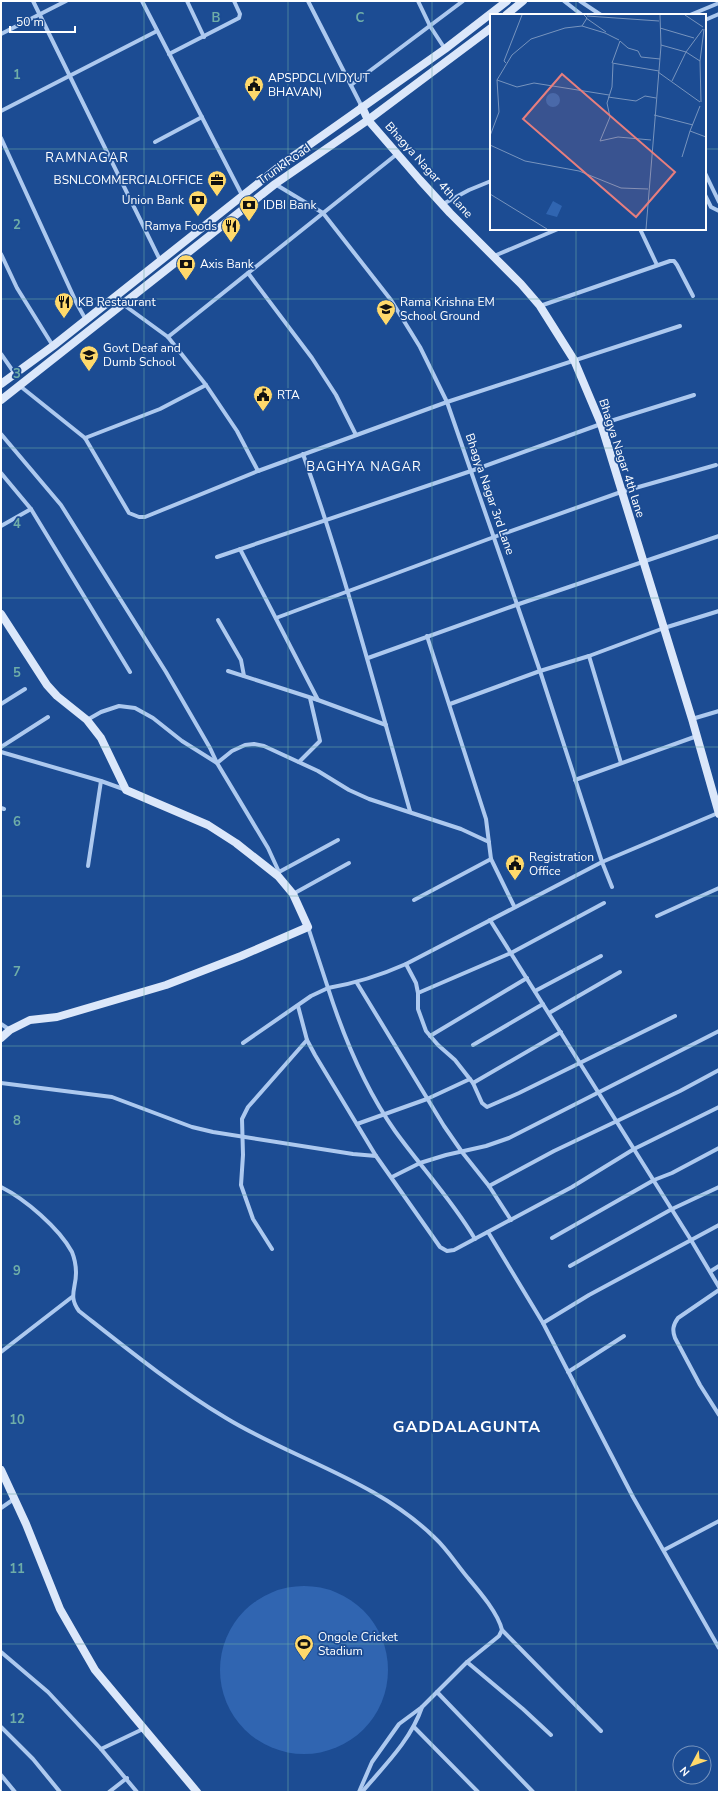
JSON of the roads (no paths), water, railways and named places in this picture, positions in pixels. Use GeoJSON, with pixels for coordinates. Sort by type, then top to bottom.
{"type":"FeatureCollection","features":[{"type":"Feature","properties":{"kind":"main road"},"geometry":{"type":"LineString","coordinates":[[1,384],[53,346],[242,195],[362,107],[445,49],[506,1]]}},
{"type":"Feature","properties":{"kind":"main road"},"geometry":{"type":"LineString","coordinates":[[507,14],[523,1]]}},
{"type":"Feature","properties":{"kind":"main road","name":"Trunk Road"},"geometry":{"type":"LineString","coordinates":[[1,400],[124,305],[275,184],[368,120],[490,29]]}},
{"type":"Feature","properties":{"kind":"main road","name":"Bhagya Nagar 4th lane"},"geometry":{"type":"LineString","coordinates":[[362,107],[368,120],[442,204],[494,256],[540,306],[574,360],[601,424],[692,719],[719,813]]}},
{"type":"Feature","properties":{"kind":"main road"},"geometry":{"type":"LineString","coordinates":[[1,614],[47,685],[87,720],[101,738],[126,790],[208,825],[236,843],[278,874],[293,894],[308,927],[241,956],[166,985],[71,1014],[30,1020],[10,1030],[1,1038]]}},
{"type":"Feature","properties":{"kind":"main road"},"geometry":{"type":"LineString","coordinates":[[1,1470],[15,1499],[60,1609],[96,1670],[197,1792]]}},
{"type":"Feature","properties":{"kind":"street"},"geometry":{"type":"LineString","coordinates":[[33,1],[160,260]]}},
{"type":"Feature","properties":{"kind":"street"},"geometry":{"type":"LineString","coordinates":[[1,34],[66,1]]}},
{"type":"Feature","properties":{"kind":"street"},"geometry":{"type":"LineString","coordinates":[[142,1],[242,195]]}},
{"type":"Feature","properties":{"kind":"street"},"geometry":{"type":"LineString","coordinates":[[187,1],[204,37]]}},
{"type":"Feature","properties":{"kind":"street"},"geometry":{"type":"LineString","coordinates":[[169,54],[239,18],[240,14],[234,1]]}},
{"type":"Feature","properties":{"kind":"street"},"geometry":{"type":"LineString","coordinates":[[308,1],[362,107]]}},
{"type":"Feature","properties":{"kind":"street"},"geometry":{"type":"LineString","coordinates":[[418,1],[430,26],[445,49]]}},
{"type":"Feature","properties":{"kind":"street"},"geometry":{"type":"LineString","coordinates":[[351,85],[463,1]]}},
{"type":"Feature","properties":{"kind":"street"},"geometry":{"type":"LineString","coordinates":[[564,1],[581,14]]}},
{"type":"Feature","properties":{"kind":"street"},"geometry":{"type":"LineString","coordinates":[[580,1],[600,14]]}},
{"type":"Feature","properties":{"kind":"street"},"geometry":{"type":"LineString","coordinates":[[692,14],[719,3]]}},
{"type":"Feature","properties":{"kind":"street"},"geometry":{"type":"LineString","coordinates":[[706,20],[719,14]]}},
{"type":"Feature","properties":{"kind":"street"},"geometry":{"type":"LineString","coordinates":[[1,111],[157,31]]}},
{"type":"Feature","properties":{"kind":"street"},"geometry":{"type":"LineString","coordinates":[[155,142],[202,117]]}},
{"type":"Feature","properties":{"kind":"street"},"geometry":{"type":"LineString","coordinates":[[1,138],[77,304],[86,320]]}},
{"type":"Feature","properties":{"kind":"street"},"geometry":{"type":"LineString","coordinates":[[168,337],[398,153]]}},
{"type":"Feature","properties":{"kind":"street"},"geometry":{"type":"LineString","coordinates":[[706,175],[719,202]]}},
{"type":"Feature","properties":{"kind":"street"},"geometry":{"type":"LineString","coordinates":[[442,204],[490,181]]}},
{"type":"Feature","properties":{"kind":"street","name":"Bhagya Nagar 3rd Lane"},"geometry":{"type":"LineString","coordinates":[[275,184],[323,213],[391,300],[420,347],[447,402],[540,671],[602,862],[612,887]]}},
{"type":"Feature","properties":{"kind":"street"},"geometry":{"type":"LineString","coordinates":[[706,197],[711,207],[719,211]]}},
{"type":"Feature","properties":{"kind":"street"},"geometry":{"type":"LineString","coordinates":[[494,256],[556,230]]}},
{"type":"Feature","properties":{"kind":"street"},"geometry":{"type":"LineString","coordinates":[[640,230],[657,265]]}},
{"type":"Feature","properties":{"kind":"street"},"geometry":{"type":"LineString","coordinates":[[1,254],[17,288],[53,346]]}},
{"type":"Feature","properties":{"kind":"street"},"geometry":{"type":"LineString","coordinates":[[540,306],[670,261],[674,261],[693,296]]}},
{"type":"Feature","properties":{"kind":"street"},"geometry":{"type":"LineString","coordinates":[[248,273],[312,358],[336,395],[356,435]]}},
{"type":"Feature","properties":{"kind":"street"},"geometry":{"type":"LineString","coordinates":[[116,295],[124,305],[168,337],[206,385],[237,431],[258,471]]}},
{"type":"Feature","properties":{"kind":"street"},"geometry":{"type":"LineString","coordinates":[[20,386],[85,438],[129,513],[139,518],[157,514],[258,471],[447,402],[680,326]]}},
{"type":"Feature","properties":{"kind":"street"},"geometry":{"type":"LineString","coordinates":[[1,354],[15,375]]}},
{"type":"Feature","properties":{"kind":"street"},"geometry":{"type":"LineString","coordinates":[[85,438],[160,409],[206,385]]}},
{"type":"Feature","properties":{"kind":"street"},"geometry":{"type":"LineString","coordinates":[[217,557],[471,471],[601,424],[694,395]]}},
{"type":"Feature","properties":{"kind":"street"},"geometry":{"type":"LineString","coordinates":[[1,434],[61,505],[166,672],[268,848],[278,874],[338,840]]}},
{"type":"Feature","properties":{"kind":"street"},"geometry":{"type":"LineString","coordinates":[[303,454],[326,520],[368,658],[410,811]]}},
{"type":"Feature","properties":{"kind":"street"},"geometry":{"type":"LineString","coordinates":[[276,618],[347,593],[494,537],[622,492],[716,465]]}},
{"type":"Feature","properties":{"kind":"street"},"geometry":{"type":"LineString","coordinates":[[1,472],[31,509],[130,672]]}},
{"type":"Feature","properties":{"kind":"street"},"geometry":{"type":"LineString","coordinates":[[1,526],[31,509]]}},
{"type":"Feature","properties":{"kind":"street"},"geometry":{"type":"LineString","coordinates":[[368,658],[516,605],[719,536]]}},
{"type":"Feature","properties":{"kind":"street"},"geometry":{"type":"LineString","coordinates":[[240,549],[318,700]]}},
{"type":"Feature","properties":{"kind":"street"},"geometry":{"type":"LineString","coordinates":[[450,704],[540,671],[589,656],[664,628],[719,611]]}},
{"type":"Feature","properties":{"kind":"street"},"geometry":{"type":"LineString","coordinates":[[218,620],[241,660],[244,668],[244,676]]}},
{"type":"Feature","properties":{"kind":"street"},"geometry":{"type":"LineString","coordinates":[[427,636],[450,704],[469,772],[486,819],[492,859],[514,906]]}},
{"type":"Feature","properties":{"kind":"street"},"geometry":{"type":"LineString","coordinates":[[589,656],[622,763]]}},
{"type":"Feature","properties":{"kind":"street"},"geometry":{"type":"LineString","coordinates":[[228,671],[318,700],[386,725]]}},
{"type":"Feature","properties":{"kind":"street"},"geometry":{"type":"LineString","coordinates":[[1,704],[25,689]]}},
{"type":"Feature","properties":{"kind":"street"},"geometry":{"type":"LineString","coordinates":[[299,762],[320,741],[310,698]]}},
{"type":"Feature","properties":{"kind":"street"},"geometry":{"type":"LineString","coordinates":[[87,720],[101,712],[119,706],[135,708],[153,718],[182,742],[217,762]]}},
{"type":"Feature","properties":{"kind":"street"},"geometry":{"type":"LineString","coordinates":[[692,719],[719,710]]}},
{"type":"Feature","properties":{"kind":"street"},"geometry":{"type":"LineString","coordinates":[[1,747],[48,717]]}},
{"type":"Feature","properties":{"kind":"street"},"geometry":{"type":"LineString","coordinates":[[575,780],[697,736]]}},
{"type":"Feature","properties":{"kind":"street"},"geometry":{"type":"LineString","coordinates":[[217,762],[246,745],[254,744],[277,751],[318,771],[349,790],[369,799],[410,811],[461,829],[489,842]]}},
{"type":"Feature","properties":{"kind":"street"},"geometry":{"type":"LineString","coordinates":[[1,752],[101,781],[126,790]]}},
{"type":"Feature","properties":{"kind":"street"},"geometry":{"type":"LineString","coordinates":[[88,866],[101,781]]}},
{"type":"Feature","properties":{"kind":"street"},"geometry":{"type":"LineString","coordinates":[[243,1043],[311,996],[328,988],[357,983],[382,975],[602,862],[719,813]]}},
{"type":"Feature","properties":{"kind":"street"},"geometry":{"type":"LineString","coordinates":[[414,900],[492,859]]}},
{"type":"Feature","properties":{"kind":"street"},"geometry":{"type":"LineString","coordinates":[[293,894],[349,863]]}},
{"type":"Feature","properties":{"kind":"street"},"geometry":{"type":"LineString","coordinates":[[658,916],[719,888]]}},
{"type":"Feature","properties":{"kind":"street"},"geometry":{"type":"LineString","coordinates":[[418,993],[511,953],[604,903]]}},
{"type":"Feature","properties":{"kind":"street"},"geometry":{"type":"LineString","coordinates":[[490,920],[711,1271],[719,1287]]}},
{"type":"Feature","properties":{"kind":"street"},"geometry":{"type":"LineString","coordinates":[[308,927],[340,1025],[367,1087],[384,1114],[459,1213],[475,1239]]}},
{"type":"Feature","properties":{"kind":"street"},"geometry":{"type":"LineString","coordinates":[[535,991],[601,956]]}},
{"type":"Feature","properties":{"kind":"street"},"geometry":{"type":"LineString","coordinates":[[406,964],[416,983],[418,993],[418,1009],[423,1024],[430,1036],[455,1060],[472,1081],[482,1103],[485,1106],[490,1106],[675,1016]]}},
{"type":"Feature","properties":{"kind":"street"},"geometry":{"type":"LineString","coordinates":[[549,1013],[620,972]]}},
{"type":"Feature","properties":{"kind":"street"},"geometry":{"type":"LineString","coordinates":[[430,1036],[527,978]]}},
{"type":"Feature","properties":{"kind":"street"},"geometry":{"type":"LineString","coordinates":[[357,983],[427,1099],[462,1152],[489,1186],[511,1220]]}},
{"type":"Feature","properties":{"kind":"street"},"geometry":{"type":"LineString","coordinates":[[473,1045],[543,1004]]}},
{"type":"Feature","properties":{"kind":"street"},"geometry":{"type":"LineString","coordinates":[[298,1006],[307,1040],[376,1156],[440,1247],[447,1251],[454,1250],[572,1187],[634,1149],[719,1107]]}},
{"type":"Feature","properties":{"kind":"street"},"geometry":{"type":"LineString","coordinates":[[1,1024],[10,1030]]}},
{"type":"Feature","properties":{"kind":"street"},"geometry":{"type":"LineString","coordinates":[[392,1177],[420,1163],[509,1138],[719,1031]]}},
{"type":"Feature","properties":{"kind":"street"},"geometry":{"type":"LineString","coordinates":[[357,1124],[472,1081],[561,1032]]}},
{"type":"Feature","properties":{"kind":"street"},"geometry":{"type":"LineString","coordinates":[[272,1249],[253,1219],[241,1185],[243,1136],[242,1119],[248,1107],[307,1040]]}},
{"type":"Feature","properties":{"kind":"street"},"geometry":{"type":"LineString","coordinates":[[489,1186],[719,1070]]}},
{"type":"Feature","properties":{"kind":"street"},"geometry":{"type":"LineString","coordinates":[[1,1084],[112,1097],[192,1127],[213,1132],[353,1154],[376,1156]]}},
{"type":"Feature","properties":{"kind":"street"},"geometry":{"type":"LineString","coordinates":[[552,1238],[654,1180],[672,1173],[719,1148]]}},
{"type":"Feature","properties":{"kind":"street"},"geometry":{"type":"LineString","coordinates":[[1,1187],[40,1214],[63,1238],[72,1253],[76,1272],[72,1297],[74,1304],[79,1311],[126,1348],[226,1418],[363,1485],[404,1513],[436,1538],[476,1588],[501,1623],[502,1630],[499,1636],[467,1662],[422,1707],[399,1724],[391,1733],[372,1762],[361,1792]]}},
{"type":"Feature","properties":{"kind":"street"},"geometry":{"type":"LineString","coordinates":[[570,1266],[672,1209],[719,1187]]}},
{"type":"Feature","properties":{"kind":"street"},"geometry":{"type":"LineString","coordinates":[[543,1324],[589,1295],[719,1225]]}},
{"type":"Feature","properties":{"kind":"street"},"geometry":{"type":"LineString","coordinates":[[488,1232],[543,1324],[633,1497],[719,1648]]}},
{"type":"Feature","properties":{"kind":"street"},"geometry":{"type":"LineString","coordinates":[[711,1271],[719,1266]]}},
{"type":"Feature","properties":{"kind":"street"},"geometry":{"type":"LineString","coordinates":[[719,1290],[678,1318],[674,1324],[673,1331],[675,1338],[700,1385],[719,1415]]}},
{"type":"Feature","properties":{"kind":"street"},"geometry":{"type":"LineString","coordinates":[[1,1352],[72,1297]]}},
{"type":"Feature","properties":{"kind":"street"},"geometry":{"type":"LineString","coordinates":[[568,1372],[624,1336]]}},
{"type":"Feature","properties":{"kind":"street"},"geometry":{"type":"LineString","coordinates":[[1,1508],[15,1499]]}},
{"type":"Feature","properties":{"kind":"street"},"geometry":{"type":"LineString","coordinates":[[664,1550],[719,1521]]}},
{"type":"Feature","properties":{"kind":"street"},"geometry":{"type":"LineString","coordinates":[[502,1630],[601,1731]]}},
{"type":"Feature","properties":{"kind":"street"},"geometry":{"type":"LineString","coordinates":[[1,1652],[48,1692],[127,1778],[137,1792]]}},
{"type":"Feature","properties":{"kind":"street"},"geometry":{"type":"LineString","coordinates":[[467,1662],[551,1735]]}},
{"type":"Feature","properties":{"kind":"street"},"geometry":{"type":"LineString","coordinates":[[437,1692],[534,1792]]}},
{"type":"Feature","properties":{"kind":"street"},"geometry":{"type":"LineString","coordinates":[[361,1792],[414,1727],[422,1707]]}},
{"type":"Feature","properties":{"kind":"street"},"geometry":{"type":"LineString","coordinates":[[1,1727],[33,1760],[60,1792]]}},
{"type":"Feature","properties":{"kind":"street"},"geometry":{"type":"LineString","coordinates":[[414,1727],[478,1792]]}},
{"type":"Feature","properties":{"kind":"street"},"geometry":{"type":"LineString","coordinates":[[101,1749],[144,1728]]}},
{"type":"Feature","properties":{"kind":"street"},"geometry":{"type":"LineString","coordinates":[[1,1775],[15,1792]]}},
{"type":"Feature","properties":{"kind":"street"},"geometry":{"type":"LineString","coordinates":[[109,1792],[127,1778]]}},
{"type":"Feature","properties":{"kind":"place","name":"APSPDCL(VIDYUT BHAVAN)"},"geometry":{"type":"Point","coordinates":[254,102]}},
{"type":"Feature","properties":{"kind":"place","name":"BSNLCOMMERCIALOFFICE"},"geometry":{"type":"Point","coordinates":[217,197]}},
{"type":"Feature","properties":{"kind":"place","name":"Union Bank"},"geometry":{"type":"Point","coordinates":[198,217]}},
{"type":"Feature","properties":{"kind":"place","name":"IDBI Bank"},"geometry":{"type":"Point","coordinates":[249,222]}},
{"type":"Feature","properties":{"kind":"place","name":"Ramya Foods"},"geometry":{"type":"Point","coordinates":[231,243]}},
{"type":"Feature","properties":{"kind":"place","name":"Axis Bank"},"geometry":{"type":"Point","coordinates":[186,281]}},
{"type":"Feature","properties":{"kind":"place","name":"KB Restaurant"},"geometry":{"type":"Point","coordinates":[64,319]}},
{"type":"Feature","properties":{"kind":"place","name":"Rama Krishna EM School Ground"},"geometry":{"type":"Point","coordinates":[386,326]}},
{"type":"Feature","properties":{"kind":"place","name":"Govt Deaf and Dumb School"},"geometry":{"type":"Point","coordinates":[89,372]}},
{"type":"Feature","properties":{"kind":"place","name":"RTA"},"geometry":{"type":"Point","coordinates":[263,412]}},
{"type":"Feature","properties":{"kind":"place","name":"Registration Office"},"geometry":{"type":"Point","coordinates":[515,881]}},
{"type":"Feature","properties":{"kind":"place","name":"Ongole Cricket Stadium"},"geometry":{"type":"Point","coordinates":[304,1661]}},
{"type":"Feature","properties":{"kind":"district","name":"RAMNAGAR"},"geometry":{"type":"Point","coordinates":[87,158]}},
{"type":"Feature","properties":{"kind":"district","name":"BAGHYA NAGAR"},"geometry":{"type":"Point","coordinates":[364,467]}},
{"type":"Feature","properties":{"kind":"district","name":"GADDALAGUNTA"},"geometry":{"type":"Point","coordinates":[467,1427]}}]}
